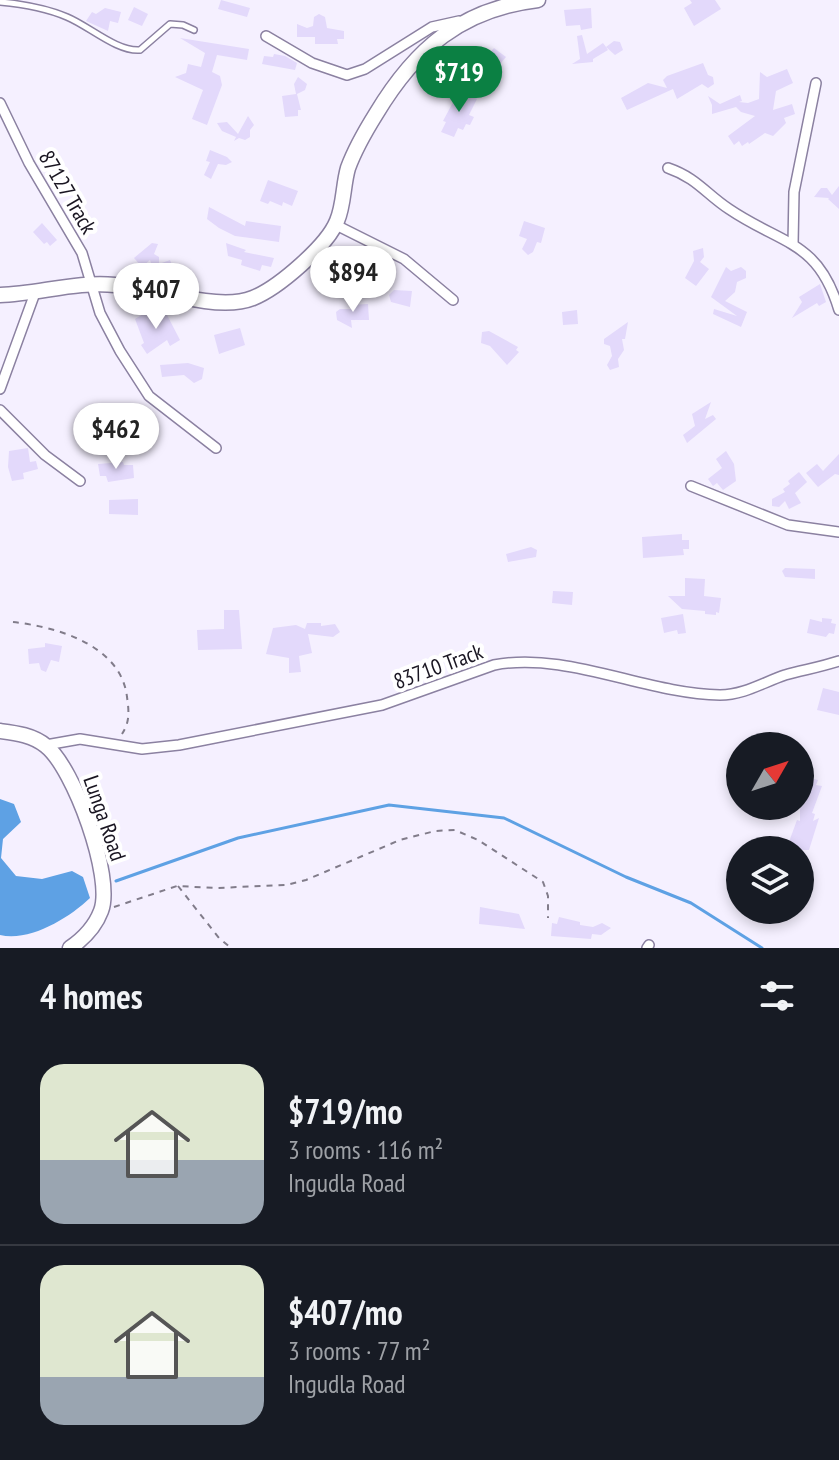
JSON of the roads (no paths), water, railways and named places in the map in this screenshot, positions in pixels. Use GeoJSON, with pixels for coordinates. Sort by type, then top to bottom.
{"type":"FeatureCollection","features":[{"type":"Feature","properties":{"kind":"street"},"geometry":{"type":"LineString","coordinates":[[266,36],[312,63],[347,75],[365,69],[432,27],[465,20],[513,1],[538,0]]}},
{"type":"Feature","properties":{"kind":"street"},"geometry":{"type":"LineString","coordinates":[[0,295],[115,285],[226,303],[251,299],[283,281],[336,225],[349,165],[392,89],[413,61],[465,20]]}},
{"type":"Feature","properties":{"kind":"street"},"geometry":{"type":"LineString","coordinates":[[793,244],[794,192],[816,83]]}},
{"type":"Feature","properties":{"kind":"street","name":"87127 Track"},"geometry":{"type":"LineString","coordinates":[[0,103],[29,163],[82,253],[106,326],[149,396],[216,448]]}},
{"type":"Feature","properties":{"kind":"street"},"geometry":{"type":"LineString","coordinates":[[668,168],[687,174],[725,207],[809,255],[831,285],[839,310]]}},
{"type":"Feature","properties":{"kind":"street"},"geometry":{"type":"LineString","coordinates":[[336,225],[404,259],[453,300]]}},
{"type":"Feature","properties":{"kind":"street"},"geometry":{"type":"LineString","coordinates":[[0,389],[35,293]]}},
{"type":"Feature","properties":{"kind":"street"},"geometry":{"type":"LineString","coordinates":[[0,410],[45,455],[80,481]]}},
{"type":"Feature","properties":{"kind":"street"},"geometry":{"type":"LineString","coordinates":[[691,486],[788,525],[839,532]]}},
{"type":"Feature","properties":{"kind":"street","name":"83710 Track"},"geometry":{"type":"LineString","coordinates":[[46,745],[80,739],[142,749],[169,746],[382,705],[494,665],[511,662],[555,666],[662,687],[725,695],[839,661]]}},
{"type":"Feature","properties":{"kind":"street"},"geometry":{"type":"LineString","coordinates":[[0,731],[18,733],[46,745]]}},
{"type":"Feature","properties":{"kind":"street","name":"Lunga Road"},"geometry":{"type":"LineString","coordinates":[[46,745],[65,770],[103,880],[101,911],[84,938],[70,948]]}},
{"type":"Feature","properties":{"kind":"lane"},"geometry":{"type":"LineString","coordinates":[[0,2],[64,15],[96,30],[117,45],[134,50],[140,50],[170,24],[194,30]]}},
{"type":"Feature","properties":{"kind":"water"},"geometry":{"type":"Polygon","coordinates":[[[0,799],[14,804],[21,822],[3,839],[1,858],[16,876],[42,879],[72,871],[83,877],[90,898],[48,927],[24,935],[0,935],[0,799]]]}},
{"type":"Feature","properties":{"kind":"waterway"},"geometry":{"type":"LineString","coordinates":[[116,881],[238,838],[389,805],[504,818],[626,877],[691,903],[762,948]]}}]}
